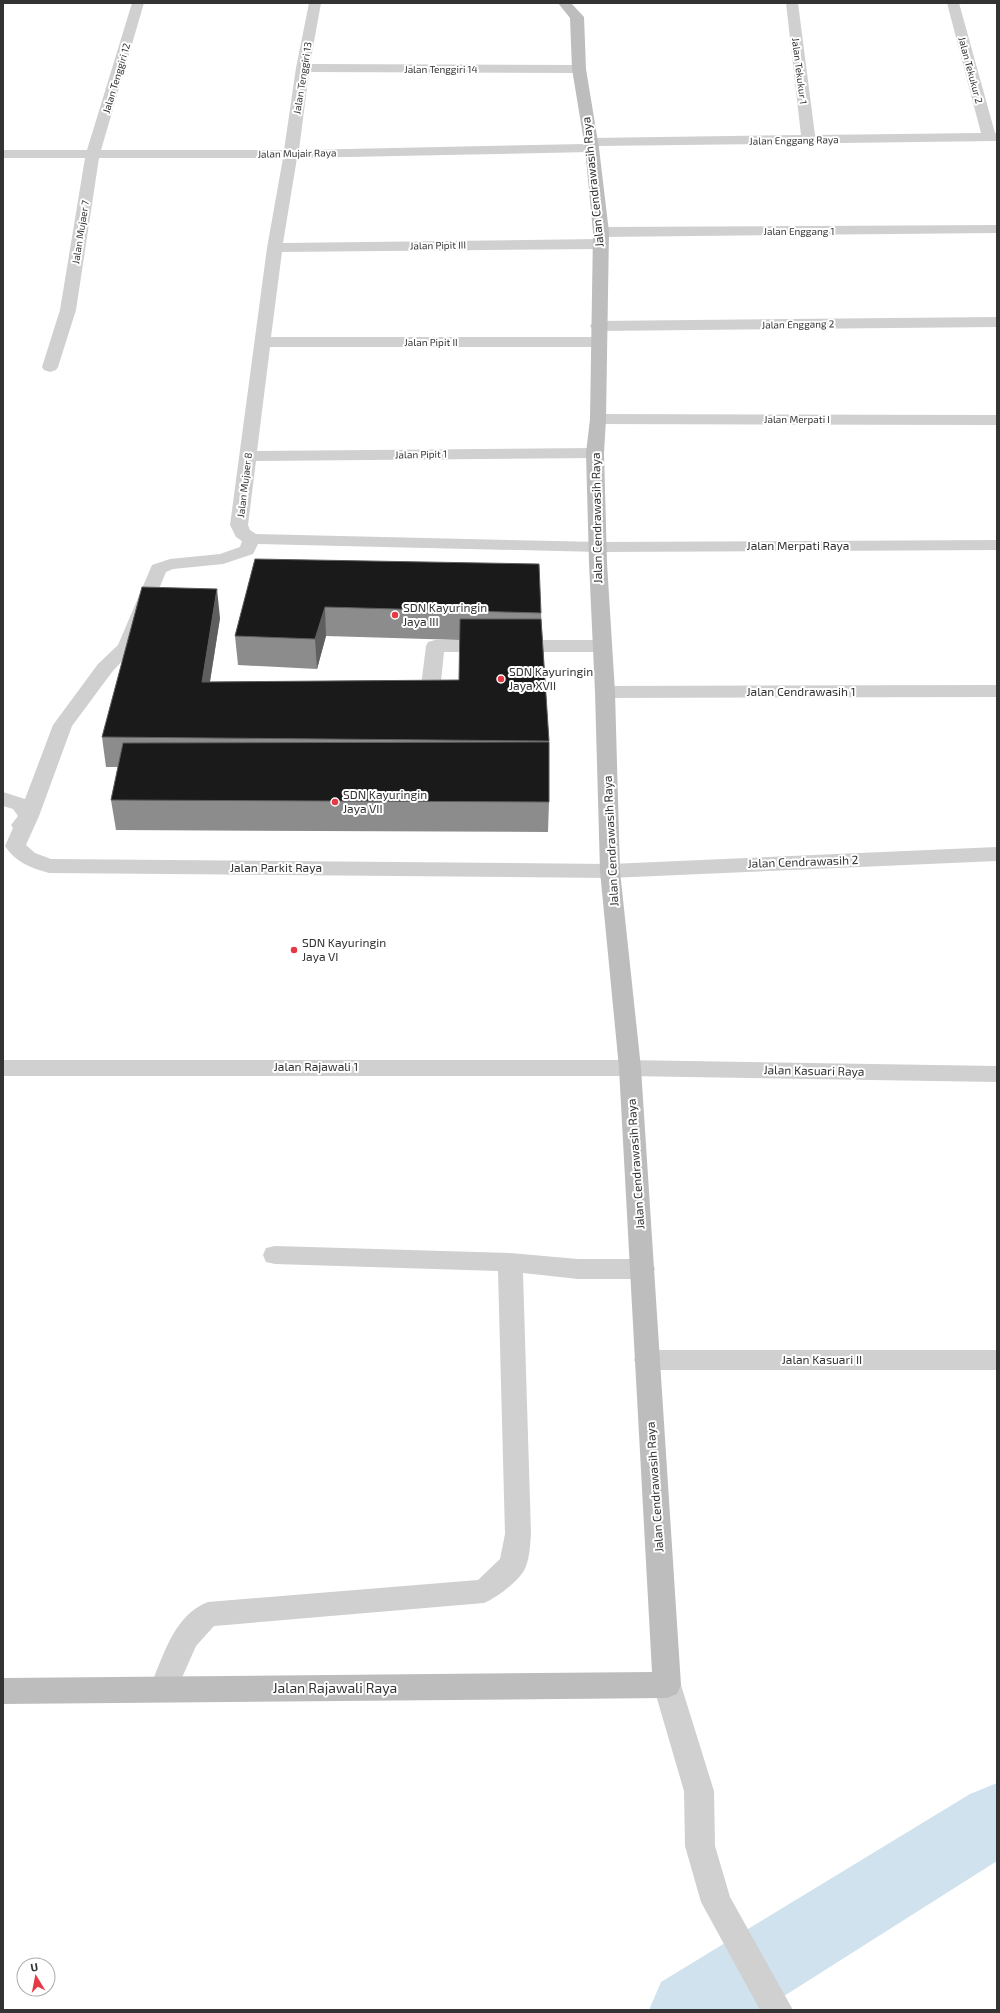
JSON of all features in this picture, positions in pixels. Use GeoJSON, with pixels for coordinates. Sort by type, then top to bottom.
{"type":"FeatureCollection","features":[{"type":"Feature","properties":{"kind":"street","name":"Jalan Tenggiri 12"},"geometry":{"type":"LineString","coordinates":[[93,154],[138,3]]}},
{"type":"Feature","properties":{"kind":"street","name":"Jalan Tenggiri 13"},"geometry":{"type":"LineString","coordinates":[[291,154],[303,68],[315,3]]}},
{"type":"Feature","properties":{"kind":"street","name":"Jalan Cendrawasih Raya"},"geometry":{"type":"LineString","coordinates":[[564,3],[577,17],[579,69],[591,145],[601,238],[598,334],[598,419],[595,453],[605,692],[610,871],[630,1068],[667,1685]]}},
{"type":"Feature","properties":{"kind":"street","name":"Jalan Tekukur 1"},"geometry":{"type":"LineString","coordinates":[[792,3],[809,140]]}},
{"type":"Feature","properties":{"kind":"street","name":"Jalan Tekukur 2"},"geometry":{"type":"LineString","coordinates":[[953,3],[993,137]]}},
{"type":"Feature","properties":{"kind":"street","name":"Jalan Tenggiri 14"},"geometry":{"type":"LineString","coordinates":[[303,68],[579,69]]}},
{"type":"Feature","properties":{"kind":"street","name":"Jalan Enggang Raya"},"geometry":{"type":"LineString","coordinates":[[591,145],[993,137]]}},
{"type":"Feature","properties":{"kind":"street","name":"Jalan Mujair Raya"},"geometry":{"type":"LineString","coordinates":[[3,154],[291,154],[591,145]]}},
{"type":"Feature","properties":{"kind":"street","name":"Jalan Mujaer 7"},"geometry":{"type":"LineString","coordinates":[[50,367],[68,310],[93,154]]}},
{"type":"Feature","properties":{"kind":"street","name":"Jalan Mujaer 8"},"geometry":{"type":"LineString","coordinates":[[252,539],[242,533],[239,525],[247,456],[264,342],[275,248],[291,154]]}},
{"type":"Feature","properties":{"kind":"street","name":"Jalan Enggang 1"},"geometry":{"type":"LineString","coordinates":[[601,238],[997,229]]}},
{"type":"Feature","properties":{"kind":"street","name":"Jalan Pipit III"},"geometry":{"type":"LineString","coordinates":[[275,248],[601,238]]}},
{"type":"Feature","properties":{"kind":"street","name":"Jalan Enggang 2"},"geometry":{"type":"LineString","coordinates":[[598,334],[997,322]]}},
{"type":"Feature","properties":{"kind":"street","name":"Jalan Pipit II"},"geometry":{"type":"LineString","coordinates":[[264,342],[598,334]]}},
{"type":"Feature","properties":{"kind":"street","name":"Jalan Merpati I"},"geometry":{"type":"LineString","coordinates":[[598,419],[997,420]]}},
{"type":"Feature","properties":{"kind":"street","name":"Jalan Pipit 1"},"geometry":{"type":"LineString","coordinates":[[247,456],[595,453]]}},
{"type":"Feature","properties":{"kind":"street"},"geometry":{"type":"LineString","coordinates":[[3,846],[29,816],[63,725],[105,668],[126,647],[158,569],[170,564],[223,559],[247,550],[252,539],[598,547]]}},
{"type":"Feature","properties":{"kind":"street","name":"Jalan Merpati Raya"},"geometry":{"type":"LineString","coordinates":[[598,547],[997,545]]}},
{"type":"Feature","properties":{"kind":"street"},"geometry":{"type":"LineString","coordinates":[[391,692],[430,691],[435,646],[602,646]]}},
{"type":"Feature","properties":{"kind":"street","name":"Jalan Cendrawasih 1"},"geometry":{"type":"LineString","coordinates":[[605,692],[997,691]]}},
{"type":"Feature","properties":{"kind":"street"},"geometry":{"type":"LineString","coordinates":[[3,799],[20,804],[29,816]]}},
{"type":"Feature","properties":{"kind":"street","name":"Jalan Parkit Raya"},"geometry":{"type":"LineString","coordinates":[[29,816],[15,846],[28,858],[49,866],[610,871]]}},
{"type":"Feature","properties":{"kind":"street","name":"Jalan Cendrawasih 2"},"geometry":{"type":"LineString","coordinates":[[610,871],[997,854]]}},
{"type":"Feature","properties":{"kind":"street","name":"Jalan Rajawali 1"},"geometry":{"type":"LineString","coordinates":[[3,1068],[630,1068]]}},
{"type":"Feature","properties":{"kind":"street","name":"Jalan Kasuari Raya"},"geometry":{"type":"LineString","coordinates":[[630,1068],[997,1074]]}},
{"type":"Feature","properties":{"kind":"street"},"geometry":{"type":"LineString","coordinates":[[275,1255],[510,1262],[578,1269],[643,1269]]}},
{"type":"Feature","properties":{"kind":"street"},"geometry":{"type":"LineString","coordinates":[[163,1689],[188,1632],[200,1619],[208,1614],[484,1591],[514,1565],[518,1534],[510,1262]]}},
{"type":"Feature","properties":{"kind":"street","name":"Jalan Kasuari II"},"geometry":{"type":"LineString","coordinates":[[647,1360],[997,1360]]}},
{"type":"Feature","properties":{"kind":"street"},"geometry":{"type":"LineString","coordinates":[[667,1685],[700,1791],[700,1846],[716,1902],[777,2010]]}},
{"type":"Feature","properties":{"kind":"street","name":"Jalan Rajawali Raya"},"geometry":{"type":"LineString","coordinates":[[3,1691],[667,1685]]}},
{"type":"Feature","properties":{"kind":"building"},"geometry":{"type":"Polygon","coordinates":[[[255,559],[539,564],[541,613],[325,607],[315,639],[235,636],[255,559]]]}},
{"type":"Feature","properties":{"kind":"building","name":"SDN Kayuringin Jaya XVII"},"geometry":{"type":"Polygon","coordinates":[[[142,587],[217,589],[202,682],[459,680],[460,619],[541,619],[549,741],[102,737],[142,587]]]}},
{"type":"Feature","properties":{"kind":"building"},"geometry":{"type":"Polygon","coordinates":[[[549,742],[549,802],[111,800],[123,743],[549,742]]]}},
{"type":"Feature","properties":{"kind":"waterway"},"geometry":{"type":"LineString","coordinates":[[689,2010],[997,1819]]}},
{"type":"Feature","properties":{"kind":"place","name":"SDN Kayuringin Jaya III"},"geometry":{"type":"Point","coordinates":[395,615]}},
{"type":"Feature","properties":{"kind":"place","name":"SDN Kayuringin Jaya XVII"},"geometry":{"type":"Point","coordinates":[501,679]}},
{"type":"Feature","properties":{"kind":"place","name":"SDN Kayuringin Jaya VII"},"geometry":{"type":"Point","coordinates":[335,802]}},
{"type":"Feature","properties":{"kind":"place","name":"SDN Kayuringin Jaya VI"},"geometry":{"type":"Point","coordinates":[294,950]}}]}
